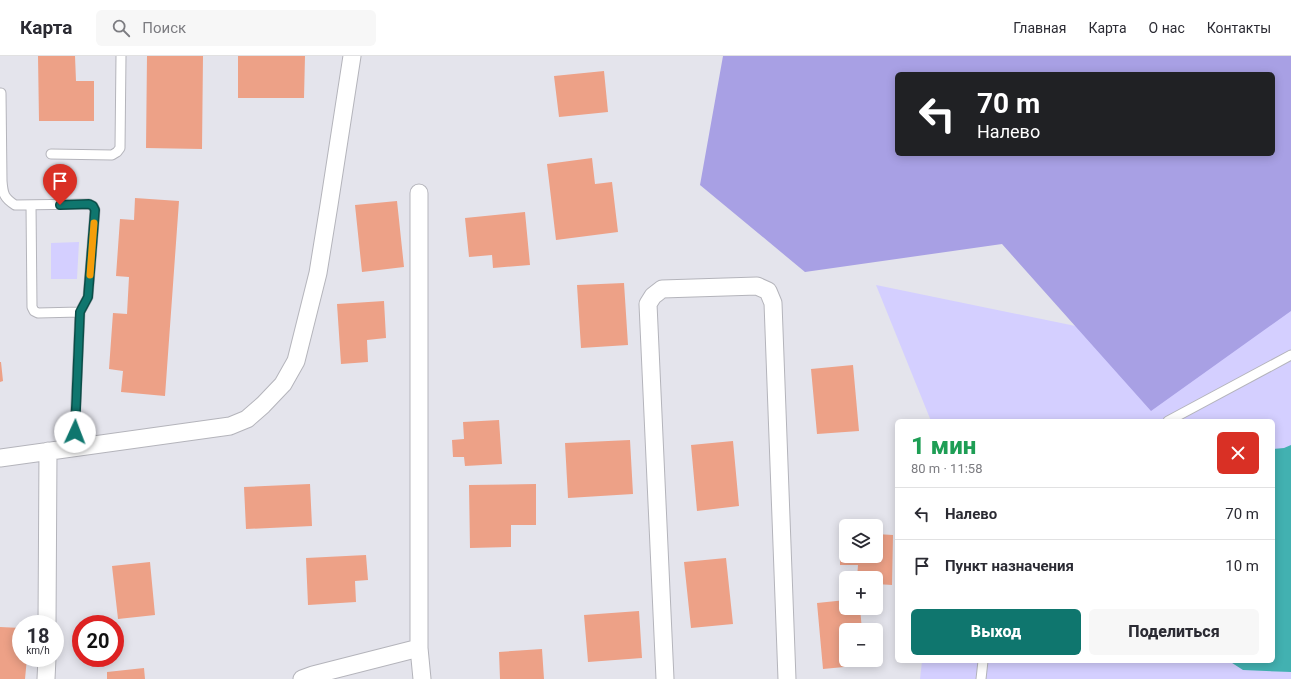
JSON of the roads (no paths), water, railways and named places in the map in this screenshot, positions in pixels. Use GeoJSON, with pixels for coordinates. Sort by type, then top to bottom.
{"type":"FeatureCollection","features":[{"type":"Feature","properties":{"kind":"street"},"geometry":{"type":"LineString","coordinates":[[0,458],[230,426],[247,419],[283,384],[296,361],[318,273],[352,56]]}},
{"type":"Feature","properties":{"kind":"street"},"geometry":{"type":"LineString","coordinates":[[419,193],[419,648],[422,679]]}},
{"type":"Feature","properties":{"kind":"street"},"geometry":{"type":"LineString","coordinates":[[665,679],[648,304],[653,296],[662,289],[757,286],[768,291],[773,303],[788,679]]}},
{"type":"Feature","properties":{"kind":"street"},"geometry":{"type":"LineString","coordinates":[[47,615],[48,451]]}},
{"type":"Feature","properties":{"kind":"street"},"geometry":{"type":"LineString","coordinates":[[302,679],[419,648]]}},
{"type":"Feature","properties":{"kind":"street"},"geometry":{"type":"LineString","coordinates":[[46,667],[46,679]]}},
{"type":"Feature","properties":{"kind":"lane"},"geometry":{"type":"LineString","coordinates":[[51,154],[112,155],[120,148],[121,56]]}},
{"type":"Feature","properties":{"kind":"lane"},"geometry":{"type":"LineString","coordinates":[[1,93],[3,192],[9,201],[15,205],[89,204],[93,206],[95,210],[88,297],[80,312],[74,447]]}},
{"type":"Feature","properties":{"kind":"lane"},"geometry":{"type":"LineString","coordinates":[[31,205],[32,307],[34,311],[38,313],[80,312]]}},
{"type":"Feature","properties":{"kind":"lane"},"geometry":{"type":"LineString","coordinates":[[1172,419],[1291,355]]}},
{"type":"Feature","properties":{"kind":"lane"},"geometry":{"type":"LineString","coordinates":[[981,679],[983,663]]}},
{"type":"Feature","properties":{"kind":"water"},"geometry":{"type":"Polygon","coordinates":[[[1291,445],[1291,672],[1243,670],[1232,663],[1275,663],[1275,449],[1284,448],[1291,445]]]}}]}
